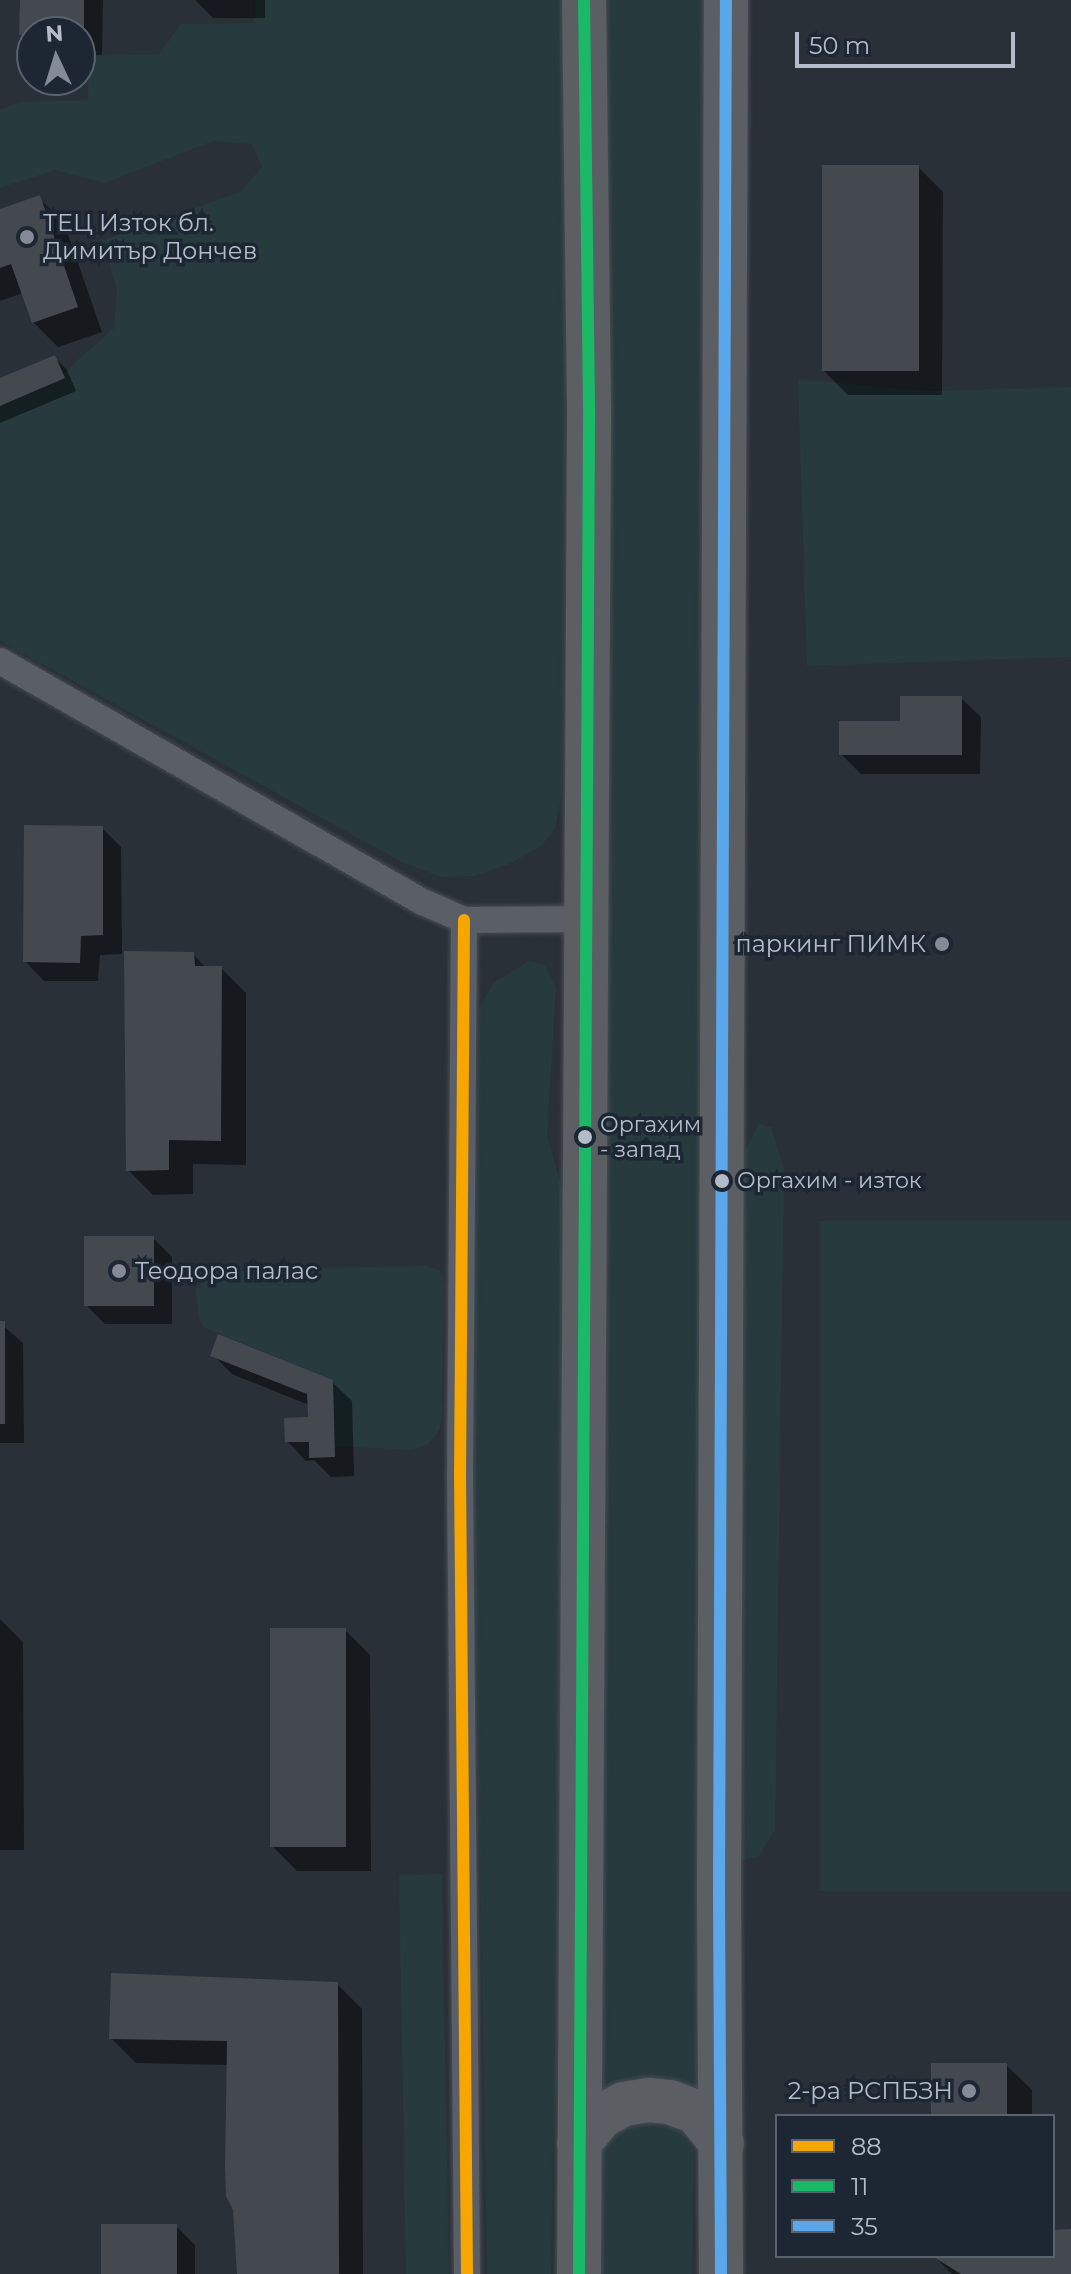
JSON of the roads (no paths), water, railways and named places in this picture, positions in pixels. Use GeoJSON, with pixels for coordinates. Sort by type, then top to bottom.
{"type":"FeatureCollection","features":[{"type":"Feature","properties":{"kind":"highway"},"geometry":{"type":"LineString","coordinates":[[579,2274],[589,407],[584,0]]}},
{"type":"Feature","properties":{"kind":"highway"},"geometry":{"type":"LineString","coordinates":[[721,2274],[719,1875],[726,0]]}},
{"type":"Feature","properties":{"kind":"highway"},"geometry":{"type":"LineString","coordinates":[[579,2143],[602,2116],[624,2104],[649,2100],[669,2102],[696,2112],[722,2144]]}},
{"type":"Feature","properties":{"kind":"street"},"geometry":{"type":"LineString","coordinates":[[0,661],[423,902],[464,920],[587,919]]}},
{"type":"Feature","properties":{"kind":"street"},"geometry":{"type":"LineString","coordinates":[[464,920],[460,1473],[467,2274]]}},
{"type":"Feature","properties":{"kind":"place","name":"ТЕЦ Изток бл. Димитър Дончев"},"geometry":{"type":"Point","coordinates":[27,237]}},
{"type":"Feature","properties":{"kind":"place","name":"паркинг ПИМК"},"geometry":{"type":"Point","coordinates":[942,944]}},
{"type":"Feature","properties":{"kind":"place","name":"Оргахим - запад"},"geometry":{"type":"Point","coordinates":[585,1137]}},
{"type":"Feature","properties":{"kind":"place","name":"Оргахим - изток"},"geometry":{"type":"Point","coordinates":[722,1181]}},
{"type":"Feature","properties":{"kind":"place","name":"Теодора палас"},"geometry":{"type":"Point","coordinates":[119,1271]}},
{"type":"Feature","properties":{"kind":"place","name":"2-ра РСПБЗН"},"geometry":{"type":"Point","coordinates":[969,2091]}}]}
